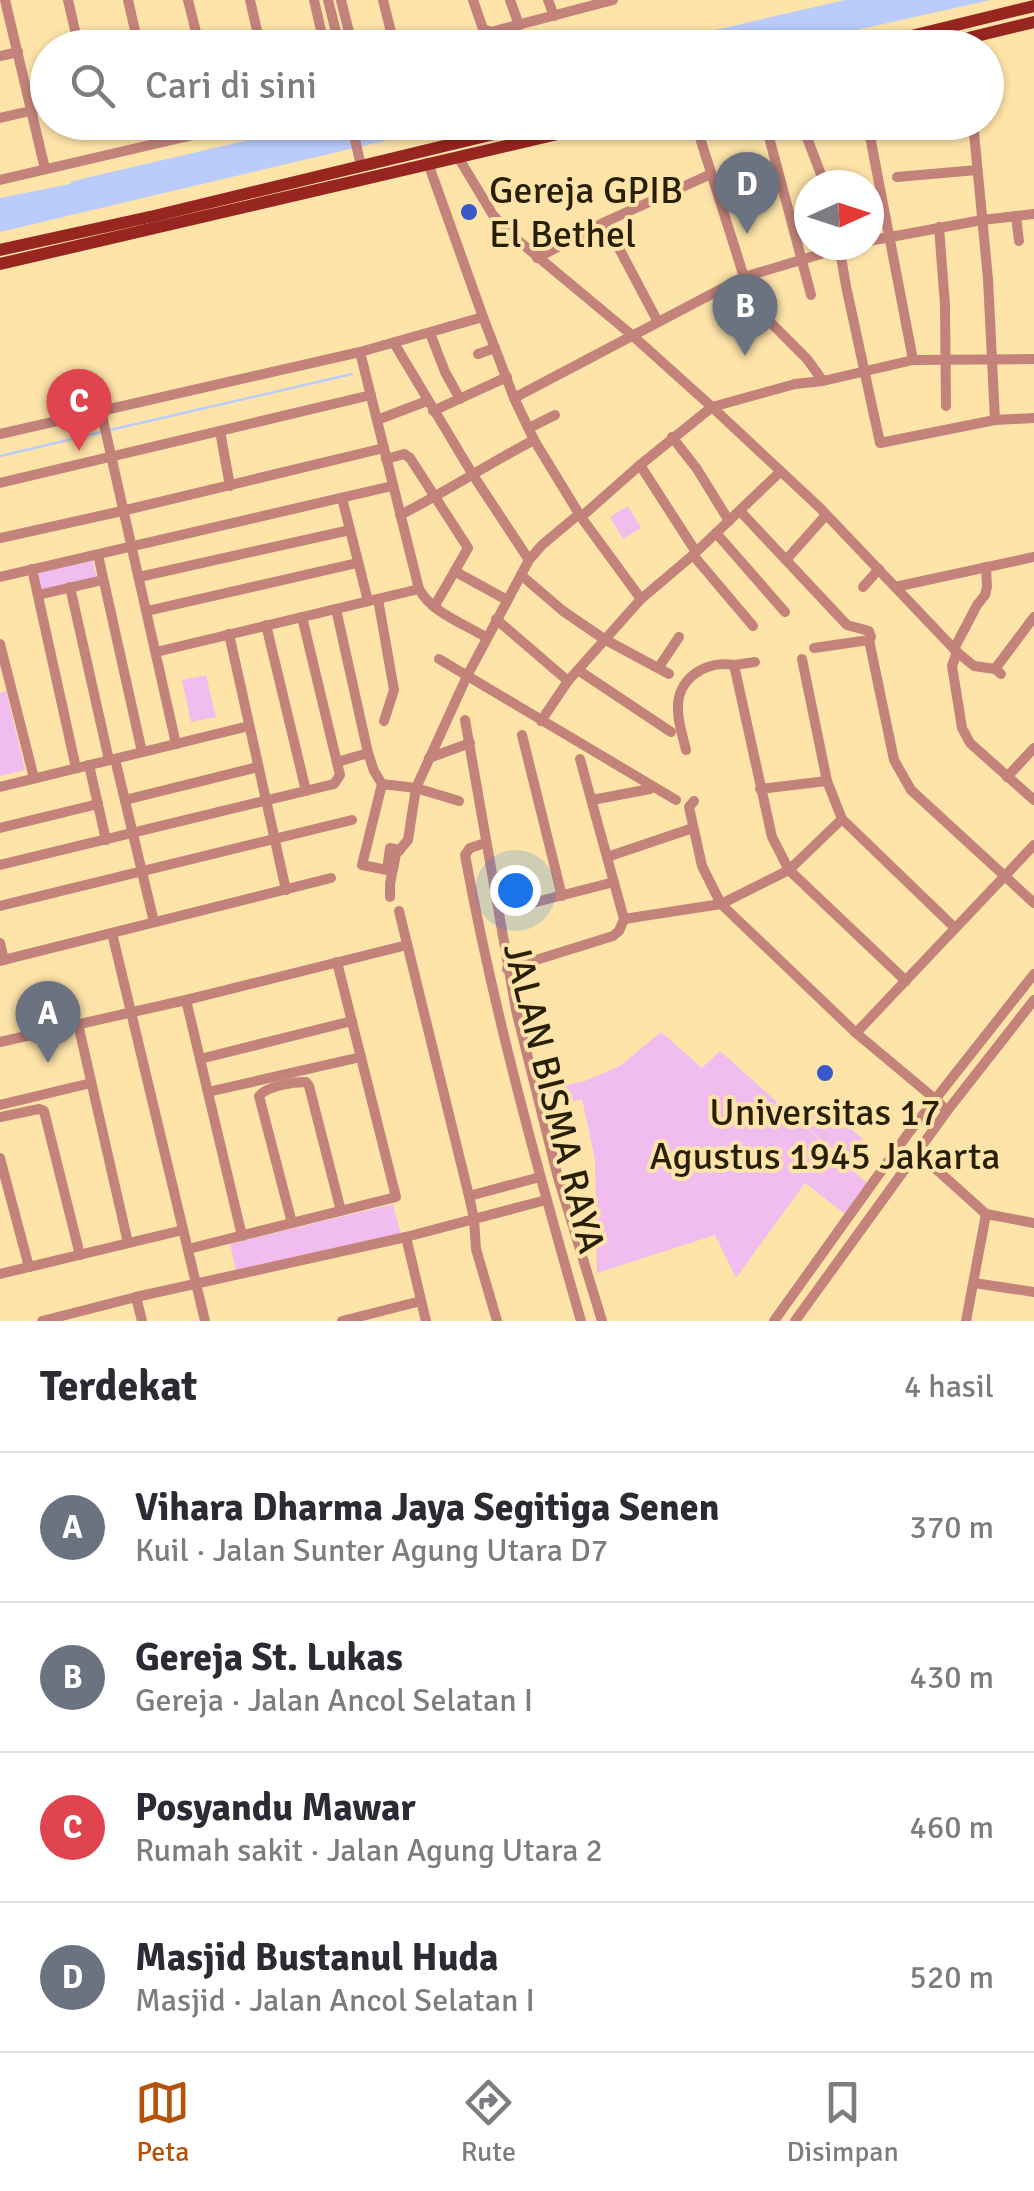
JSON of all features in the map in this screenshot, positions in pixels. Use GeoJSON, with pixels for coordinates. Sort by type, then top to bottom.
{"type":"FeatureCollection","features":[{"type":"Feature","properties":{"kind":"main road"},"geometry":{"type":"LineString","coordinates":[[923,30],[1012,4],[1034,6]]}},
{"type":"Feature","properties":{"kind":"main road"},"geometry":{"type":"LineString","coordinates":[[1004,31],[1034,22]]}},
{"type":"Feature","properties":{"kind":"main road"},"geometry":{"type":"LineString","coordinates":[[0,264],[156,222],[360,159],[454,140]]}},
{"type":"Feature","properties":{"kind":"main road"},"geometry":{"type":"LineString","coordinates":[[0,250],[156,222],[531,140]]}},
{"type":"Feature","properties":{"kind":"street"},"geometry":{"type":"LineString","coordinates":[[5,0],[30,103]]}},
{"type":"Feature","properties":{"kind":"street"},"geometry":{"type":"LineString","coordinates":[[68,0],[75,30]]}},
{"type":"Feature","properties":{"kind":"street"},"geometry":{"type":"LineString","coordinates":[[128,0],[135,30]]}},
{"type":"Feature","properties":{"kind":"street"},"geometry":{"type":"LineString","coordinates":[[188,0],[196,30]]}},
{"type":"Feature","properties":{"kind":"street"},"geometry":{"type":"LineString","coordinates":[[250,0],[257,30]]}},
{"type":"Feature","properties":{"kind":"street"},"geometry":{"type":"LineString","coordinates":[[314,0],[322,30]]}},
{"type":"Feature","properties":{"kind":"street"},"geometry":{"type":"LineString","coordinates":[[328,0],[336,30]]}},
{"type":"Feature","properties":{"kind":"street"},"geometry":{"type":"LineString","coordinates":[[342,0],[350,30]]}},
{"type":"Feature","properties":{"kind":"street"},"geometry":{"type":"LineString","coordinates":[[384,0],[390,30]]}},
{"type":"Feature","properties":{"kind":"street"},"geometry":{"type":"LineString","coordinates":[[472,0],[485,30]]}},
{"type":"Feature","properties":{"kind":"street"},"geometry":{"type":"LineString","coordinates":[[510,0],[519,25]]}},
{"type":"Feature","properties":{"kind":"street"},"geometry":{"type":"LineString","coordinates":[[548,0],[554,16]]}},
{"type":"Feature","properties":{"kind":"street"},"geometry":{"type":"LineString","coordinates":[[496,30],[554,16],[585,3],[613,0]]}},
{"type":"Feature","properties":{"kind":"street"},"geometry":{"type":"LineString","coordinates":[[0,56],[18,52]]}},
{"type":"Feature","properties":{"kind":"street"},"geometry":{"type":"LineString","coordinates":[[0,118],[30,111]]}},
{"type":"Feature","properties":{"kind":"street"},"geometry":{"type":"LineString","coordinates":[[38,140],[45,169]]}},
{"type":"Feature","properties":{"kind":"street"},"geometry":{"type":"LineString","coordinates":[[0,180],[171,140]]}},
{"type":"Feature","properties":{"kind":"street"},"geometry":{"type":"LineString","coordinates":[[355,140],[360,159]]}},
{"type":"Feature","properties":{"kind":"street"},"geometry":{"type":"LineString","coordinates":[[701,140],[744,276],[764,316],[823,381]]}},
{"type":"Feature","properties":{"kind":"street"},"geometry":{"type":"LineString","coordinates":[[770,140],[794,232]]}},
{"type":"Feature","properties":{"kind":"street"},"geometry":{"type":"LineString","coordinates":[[808,140],[819,170]]}},
{"type":"Feature","properties":{"kind":"street"},"geometry":{"type":"LineString","coordinates":[[871,140],[913,360]]}},
{"type":"Feature","properties":{"kind":"street"},"geometry":{"type":"LineString","coordinates":[[974,140],[988,279],[995,420]]}},
{"type":"Feature","properties":{"kind":"street"},"geometry":{"type":"LineString","coordinates":[[458,157],[493,214],[537,258],[712,407],[880,569],[955,653],[974,666],[998,672],[1034,617]]}},
{"type":"Feature","properties":{"kind":"street"},"geometry":{"type":"LineString","coordinates":[[428,164],[514,398],[534,440],[580,516],[640,600]]}},
{"type":"Feature","properties":{"kind":"street"},"geometry":{"type":"LineString","coordinates":[[897,177],[977,170]]}},
{"type":"Feature","properties":{"kind":"street"},"geometry":{"type":"LineString","coordinates":[[537,258],[605,222],[712,174]]}},
{"type":"Feature","properties":{"kind":"street"},"geometry":{"type":"LineString","coordinates":[[884,237],[1034,214]]}},
{"type":"Feature","properties":{"kind":"street"},"geometry":{"type":"LineString","coordinates":[[1016,216],[1019,241]]}},
{"type":"Feature","properties":{"kind":"street"},"geometry":{"type":"LineString","coordinates":[[605,222],[658,322]]}},
{"type":"Feature","properties":{"kind":"street"},"geometry":{"type":"LineString","coordinates":[[940,228],[946,305],[946,406]]}},
{"type":"Feature","properties":{"kind":"street"},"geometry":{"type":"LineString","coordinates":[[514,398],[744,276],[795,260]]}},
{"type":"Feature","properties":{"kind":"street"},"geometry":{"type":"LineString","coordinates":[[802,260],[811,295]]}},
{"type":"Feature","properties":{"kind":"street"},"geometry":{"type":"LineString","coordinates":[[845,260],[846,286],[880,442],[995,420],[1034,418]]}},
{"type":"Feature","properties":{"kind":"street"},"geometry":{"type":"LineString","coordinates":[[0,434],[102,415],[360,352],[483,317]]}},
{"type":"Feature","properties":{"kind":"street"},"geometry":{"type":"LineString","coordinates":[[430,332],[460,399]]}},
{"type":"Feature","properties":{"kind":"street"},"geometry":{"type":"LineString","coordinates":[[394,343],[529,560]]}},
{"type":"Feature","properties":{"kind":"street"},"geometry":{"type":"LineString","coordinates":[[478,354],[496,348]]}},
{"type":"Feature","properties":{"kind":"street"},"geometry":{"type":"LineString","coordinates":[[360,352],[419,589],[434,607],[487,638]]}},
{"type":"Feature","properties":{"kind":"street"},"geometry":{"type":"LineString","coordinates":[[390,898],[396,854],[408,840],[416,788],[428,758],[496,620],[529,560],[542,545],[712,407],[794,384],[913,360],[1034,359]]}},
{"type":"Feature","properties":{"kind":"street"},"geometry":{"type":"LineString","coordinates":[[377,420],[460,399],[506,377]]}},
{"type":"Feature","properties":{"kind":"street"},"geometry":{"type":"LineString","coordinates":[[0,483],[371,395]]}},
{"type":"Feature","properties":{"kind":"street"},"geometry":{"type":"LineString","coordinates":[[102,415],[176,744]]}},
{"type":"Feature","properties":{"kind":"street"},"geometry":{"type":"LineString","coordinates":[[529,428],[555,415]]}},
{"type":"Feature","properties":{"kind":"street"},"geometry":{"type":"LineString","coordinates":[[220,431],[230,486]]}},
{"type":"Feature","properties":{"kind":"street"},"geometry":{"type":"LineString","coordinates":[[672,438],[729,521]]}},
{"type":"Feature","properties":{"kind":"street"},"geometry":{"type":"LineString","coordinates":[[400,515],[534,440]]}},
{"type":"Feature","properties":{"kind":"street"},"geometry":{"type":"LineString","coordinates":[[0,538],[230,486],[385,454],[404,454],[468,548],[434,607]]}},
{"type":"Feature","properties":{"kind":"street"},"geometry":{"type":"LineString","coordinates":[[640,465],[695,553],[752,626]]}},
{"type":"Feature","properties":{"kind":"street"},"geometry":{"type":"LineString","coordinates":[[542,720],[568,682],[640,600],[780,472]]}},
{"type":"Feature","properties":{"kind":"street"},"geometry":{"type":"LineString","coordinates":[[0,577],[392,486]]}},
{"type":"Feature","properties":{"kind":"street"},"geometry":{"type":"LineString","coordinates":[[342,498],[358,563],[373,600],[394,690],[384,721]]}},
{"type":"Feature","properties":{"kind":"street"},"geometry":{"type":"LineString","coordinates":[[740,511],[847,625],[869,631],[894,760],[910,790],[1034,903]]}},
{"type":"Feature","properties":{"kind":"street"},"geometry":{"type":"LineString","coordinates":[[786,560],[826,515]]}},
{"type":"Feature","properties":{"kind":"street"},"geometry":{"type":"LineString","coordinates":[[139,577],[350,530]]}},
{"type":"Feature","properties":{"kind":"street"},"geometry":{"type":"LineString","coordinates":[[716,533],[785,612]]}},
{"type":"Feature","properties":{"kind":"street"},"geometry":{"type":"LineString","coordinates":[[98,554],[142,752]]}},
{"type":"Feature","properties":{"kind":"street"},"geometry":{"type":"LineString","coordinates":[[895,587],[1034,557]]}},
{"type":"Feature","properties":{"kind":"street"},"geometry":{"type":"LineString","coordinates":[[147,612],[358,563]]}},
{"type":"Feature","properties":{"kind":"street"},"geometry":{"type":"LineString","coordinates":[[986,567],[986,595],[977,605],[952,666],[962,728],[976,750],[1034,800]]}},
{"type":"Feature","properties":{"kind":"street"},"geometry":{"type":"LineString","coordinates":[[32,569],[82,766],[98,804],[106,840]]}},
{"type":"Feature","properties":{"kind":"street"},"geometry":{"type":"LineString","coordinates":[[863,587],[880,569]]}},
{"type":"Feature","properties":{"kind":"street"},"geometry":{"type":"LineString","coordinates":[[456,572],[508,600]]}},
{"type":"Feature","properties":{"kind":"street"},"geometry":{"type":"LineString","coordinates":[[521,574],[563,611],[664,671],[679,636]]}},
{"type":"Feature","properties":{"kind":"street"},"geometry":{"type":"LineString","coordinates":[[38,595],[103,580]]}},
{"type":"Feature","properties":{"kind":"street"},"geometry":{"type":"LineString","coordinates":[[70,587],[154,922]]}},
{"type":"Feature","properties":{"kind":"street"},"geometry":{"type":"LineString","coordinates":[[156,652],[419,589]]}},
{"type":"Feature","properties":{"kind":"street"},"geometry":{"type":"LineString","coordinates":[[336,609],[368,753],[382,784],[362,864],[387,870],[390,848],[400,850]]}},
{"type":"Feature","properties":{"kind":"street"},"geometry":{"type":"LineString","coordinates":[[0,864],[334,784],[339,779],[337,762],[302,617]]}},
{"type":"Feature","properties":{"kind":"street"},"geometry":{"type":"LineString","coordinates":[[496,620],[568,682]]}},
{"type":"Feature","properties":{"kind":"street"},"geometry":{"type":"LineString","coordinates":[[266,625],[306,791]]}},
{"type":"Feature","properties":{"kind":"street"},"geometry":{"type":"LineString","coordinates":[[229,634],[286,890]]}},
{"type":"Feature","properties":{"kind":"street"},"geometry":{"type":"LineString","coordinates":[[814,648],[869,640]]}},
{"type":"Feature","properties":{"kind":"street"},"geometry":{"type":"LineString","coordinates":[[0,644],[5,681],[34,778]]}},
{"type":"Feature","properties":{"kind":"street"},"geometry":{"type":"LineString","coordinates":[[439,660],[676,800]]}},
{"type":"Feature","properties":{"kind":"street"},"geometry":{"type":"LineString","coordinates":[[802,660],[827,781],[842,818],[955,928]]}},
{"type":"Feature","properties":{"kind":"street"},"geometry":{"type":"LineString","coordinates":[[686,750],[678,711],[684,685],[705,666],[755,662]]}},
{"type":"Feature","properties":{"kind":"street"},"geometry":{"type":"LineString","coordinates":[[734,666],[772,838],[789,870],[906,981]]}},
{"type":"Feature","properties":{"kind":"street"},"geometry":{"type":"LineString","coordinates":[[578,670],[671,732]]}},
{"type":"Feature","properties":{"kind":"street"},"geometry":{"type":"LineString","coordinates":[[465,720],[511,989],[557,1174],[602,1321]]}},
{"type":"Feature","properties":{"kind":"street"},"geometry":{"type":"LineString","coordinates":[[0,786],[249,726]]}},
{"type":"Feature","properties":{"kind":"street"},"geometry":{"type":"LineString","coordinates":[[522,736],[562,896]]}},
{"type":"Feature","properties":{"kind":"street"},"geometry":{"type":"LineString","coordinates":[[428,758],[470,743]]}},
{"type":"Feature","properties":{"kind":"street"},"geometry":{"type":"LineString","coordinates":[[1007,777],[1034,748]]}},
{"type":"Feature","properties":{"kind":"street"},"geometry":{"type":"LineString","coordinates":[[337,762],[368,753]]}},
{"type":"Feature","properties":{"kind":"street"},"geometry":{"type":"LineString","coordinates":[[507,969],[613,936],[624,919],[580,759]]}},
{"type":"Feature","properties":{"kind":"street"},"geometry":{"type":"LineString","coordinates":[[125,800],[258,767]]}},
{"type":"Feature","properties":{"kind":"street"},"geometry":{"type":"LineString","coordinates":[[760,788],[827,781]]}},
{"type":"Feature","properties":{"kind":"street"},"geometry":{"type":"LineString","coordinates":[[382,784],[416,788],[458,801]]}},
{"type":"Feature","properties":{"kind":"street"},"geometry":{"type":"LineString","coordinates":[[592,800],[650,789]]}},
{"type":"Feature","properties":{"kind":"street"},"geometry":{"type":"LineString","coordinates":[[694,801],[690,807],[702,866],[721,904],[856,1033],[947,1111]]}},
{"type":"Feature","properties":{"kind":"street"},"geometry":{"type":"LineString","coordinates":[[0,828],[98,804]]}},
{"type":"Feature","properties":{"kind":"street"},"geometry":{"type":"LineString","coordinates":[[624,919],[721,904],[789,870],[842,818]]}},
{"type":"Feature","properties":{"kind":"street"},"geometry":{"type":"LineString","coordinates":[[0,906],[352,820]]}},
{"type":"Feature","properties":{"kind":"street"},"geometry":{"type":"LineString","coordinates":[[607,857],[693,828]]}},
{"type":"Feature","properties":{"kind":"street","name":"JALAN BISMA RAYA"},"geometry":{"type":"LineString","coordinates":[[485,843],[470,848],[465,855],[492,991],[581,1321]]}},
{"type":"Feature","properties":{"kind":"street"},"geometry":{"type":"LineString","coordinates":[[856,1033],[1034,845]]}},
{"type":"Feature","properties":{"kind":"street"},"geometry":{"type":"LineString","coordinates":[[0,942],[2,960],[331,878]]}},
{"type":"Feature","properties":{"kind":"street"},"geometry":{"type":"LineString","coordinates":[[536,902],[614,882]]}},
{"type":"Feature","properties":{"kind":"street"},"geometry":{"type":"LineString","coordinates":[[400,911],[469,1196],[476,1249],[497,1321]]}},
{"type":"Feature","properties":{"kind":"street"},"geometry":{"type":"LineString","coordinates":[[112,933],[205,1321]]}},
{"type":"Feature","properties":{"kind":"street"},"geometry":{"type":"LineString","coordinates":[[0,1042],[407,945]]}},
{"type":"Feature","properties":{"kind":"street"},"geometry":{"type":"LineString","coordinates":[[188,1250],[396,1197],[337,962]]}},
{"type":"Feature","properties":{"kind":"street"},"geometry":{"type":"LineString","coordinates":[[774,1321],[935,1099],[1034,974]]}},
{"type":"Feature","properties":{"kind":"street"},"geometry":{"type":"LineString","coordinates":[[186,1000],[242,1236]]}},
{"type":"Feature","properties":{"kind":"street"},"geometry":{"type":"LineString","coordinates":[[795,1321],[947,1111],[1034,1000]]}},
{"type":"Feature","properties":{"kind":"street"},"geometry":{"type":"LineString","coordinates":[[200,1058],[352,1022]]}},
{"type":"Feature","properties":{"kind":"street"},"geometry":{"type":"LineString","coordinates":[[78,1024],[128,1244]]}},
{"type":"Feature","properties":{"kind":"street"},"geometry":{"type":"LineString","coordinates":[[208,1092],[361,1057]]}},
{"type":"Feature","properties":{"kind":"street"},"geometry":{"type":"LineString","coordinates":[[0,1105],[91,1082]]}},
{"type":"Feature","properties":{"kind":"street"},"geometry":{"type":"LineString","coordinates":[[292,1223],[259,1096],[264,1091],[300,1082],[310,1086],[341,1211]]}},
{"type":"Feature","properties":{"kind":"street"},"geometry":{"type":"LineString","coordinates":[[0,1117],[44,1111],[80,1255]]}},
{"type":"Feature","properties":{"kind":"street"},"geometry":{"type":"LineString","coordinates":[[917,1152],[986,1214],[1034,1224]]}},
{"type":"Feature","properties":{"kind":"street"},"geometry":{"type":"LineString","coordinates":[[0,1158],[30,1267]]}},
{"type":"Feature","properties":{"kind":"street"},"geometry":{"type":"LineString","coordinates":[[469,1196],[540,1177]]}},
{"type":"Feature","properties":{"kind":"street"},"geometry":{"type":"LineString","coordinates":[[43,1321],[91,1315],[136,1297],[406,1237],[546,1200]]}},
{"type":"Feature","properties":{"kind":"street"},"geometry":{"type":"LineString","coordinates":[[966,1321],[986,1214]]}},
{"type":"Feature","properties":{"kind":"street"},"geometry":{"type":"LineString","coordinates":[[0,1274],[183,1230]]}},
{"type":"Feature","properties":{"kind":"street"},"geometry":{"type":"LineString","coordinates":[[406,1237],[426,1321]]}},
{"type":"Feature","properties":{"kind":"street"},"geometry":{"type":"LineString","coordinates":[[974,1283],[1034,1292]]}},
{"type":"Feature","properties":{"kind":"street"},"geometry":{"type":"LineString","coordinates":[[136,1297],[142,1321]]}},
{"type":"Feature","properties":{"kind":"street"},"geometry":{"type":"LineString","coordinates":[[342,1321],[362,1319],[420,1301]]}},
{"type":"Feature","properties":{"kind":"shaded area"},"geometry":{"type":"Polygon","coordinates":[[[628,506],[641,528],[623,539],[610,517],[628,506]]]}},
{"type":"Feature","properties":{"kind":"shaded area"},"geometry":{"type":"Polygon","coordinates":[[[92,558],[97,578],[41,591],[37,571],[92,558]]]}},
{"type":"Feature","properties":{"kind":"shaded area"},"geometry":{"type":"Polygon","coordinates":[[[206,675],[216,717],[191,722],[182,680],[206,675]]]}},
{"type":"Feature","properties":{"kind":"shaded area"},"geometry":{"type":"Polygon","coordinates":[[[6,691],[25,770],[0,776],[0,693],[6,691]]]}},
{"type":"Feature","properties":{"kind":"shaded area"},"geometry":{"type":"Polygon","coordinates":[[[661,1032],[702,1068],[720,1051],[803,1125],[821,1104],[863,1139],[846,1160],[806,1127],[871,1187],[849,1217],[805,1183],[736,1278],[715,1235],[597,1273],[595,1160],[582,1099],[554,1106],[547,1089],[585,1081],[620,1066],[661,1032]]]}},
{"type":"Feature","properties":{"kind":"shaded area"},"geometry":{"type":"Polygon","coordinates":[[[393,1204],[401,1235],[237,1275],[230,1244],[393,1204]]]}},
{"type":"Feature","properties":{"kind":"water"},"geometry":{"type":"Polygon","coordinates":[[[845,0],[991,0],[856,30],[715,30],[845,0]]]}},
{"type":"Feature","properties":{"kind":"water"},"geometry":{"type":"Polygon","coordinates":[[[248,140],[388,140],[0,232],[0,198],[248,140]]]}},
{"type":"Feature","properties":{"kind":"waterway"},"geometry":{"type":"LineString","coordinates":[[110,430],[352,374]]}},
{"type":"Feature","properties":{"kind":"waterway"},"geometry":{"type":"LineString","coordinates":[[0,456],[102,432]]}},
{"type":"Feature","properties":{"kind":"place","name":"Gereja GPIB El Bethel"},"geometry":{"type":"Point","coordinates":[469,212]}},
{"type":"Feature","properties":{"kind":"place","name":"Masjid Bustanul Huda"},"geometry":{"type":"Point","coordinates":[747,234]}},
{"type":"Feature","properties":{"kind":"place","name":"Gereja St. Lukas"},"geometry":{"type":"Point","coordinates":[745,356]}},
{"type":"Feature","properties":{"kind":"place","name":"Posyandu Mawar"},"geometry":{"type":"Point","coordinates":[79,451]}},
{"type":"Feature","properties":{"kind":"place","name":"Vihara Dharma Jaya Segitiga Senen"},"geometry":{"type":"Point","coordinates":[48,1063]}},
{"type":"Feature","properties":{"kind":"place","name":"Universitas 17 Agustus 1945 Jakarta"},"geometry":{"type":"Point","coordinates":[825,1073]}}]}
